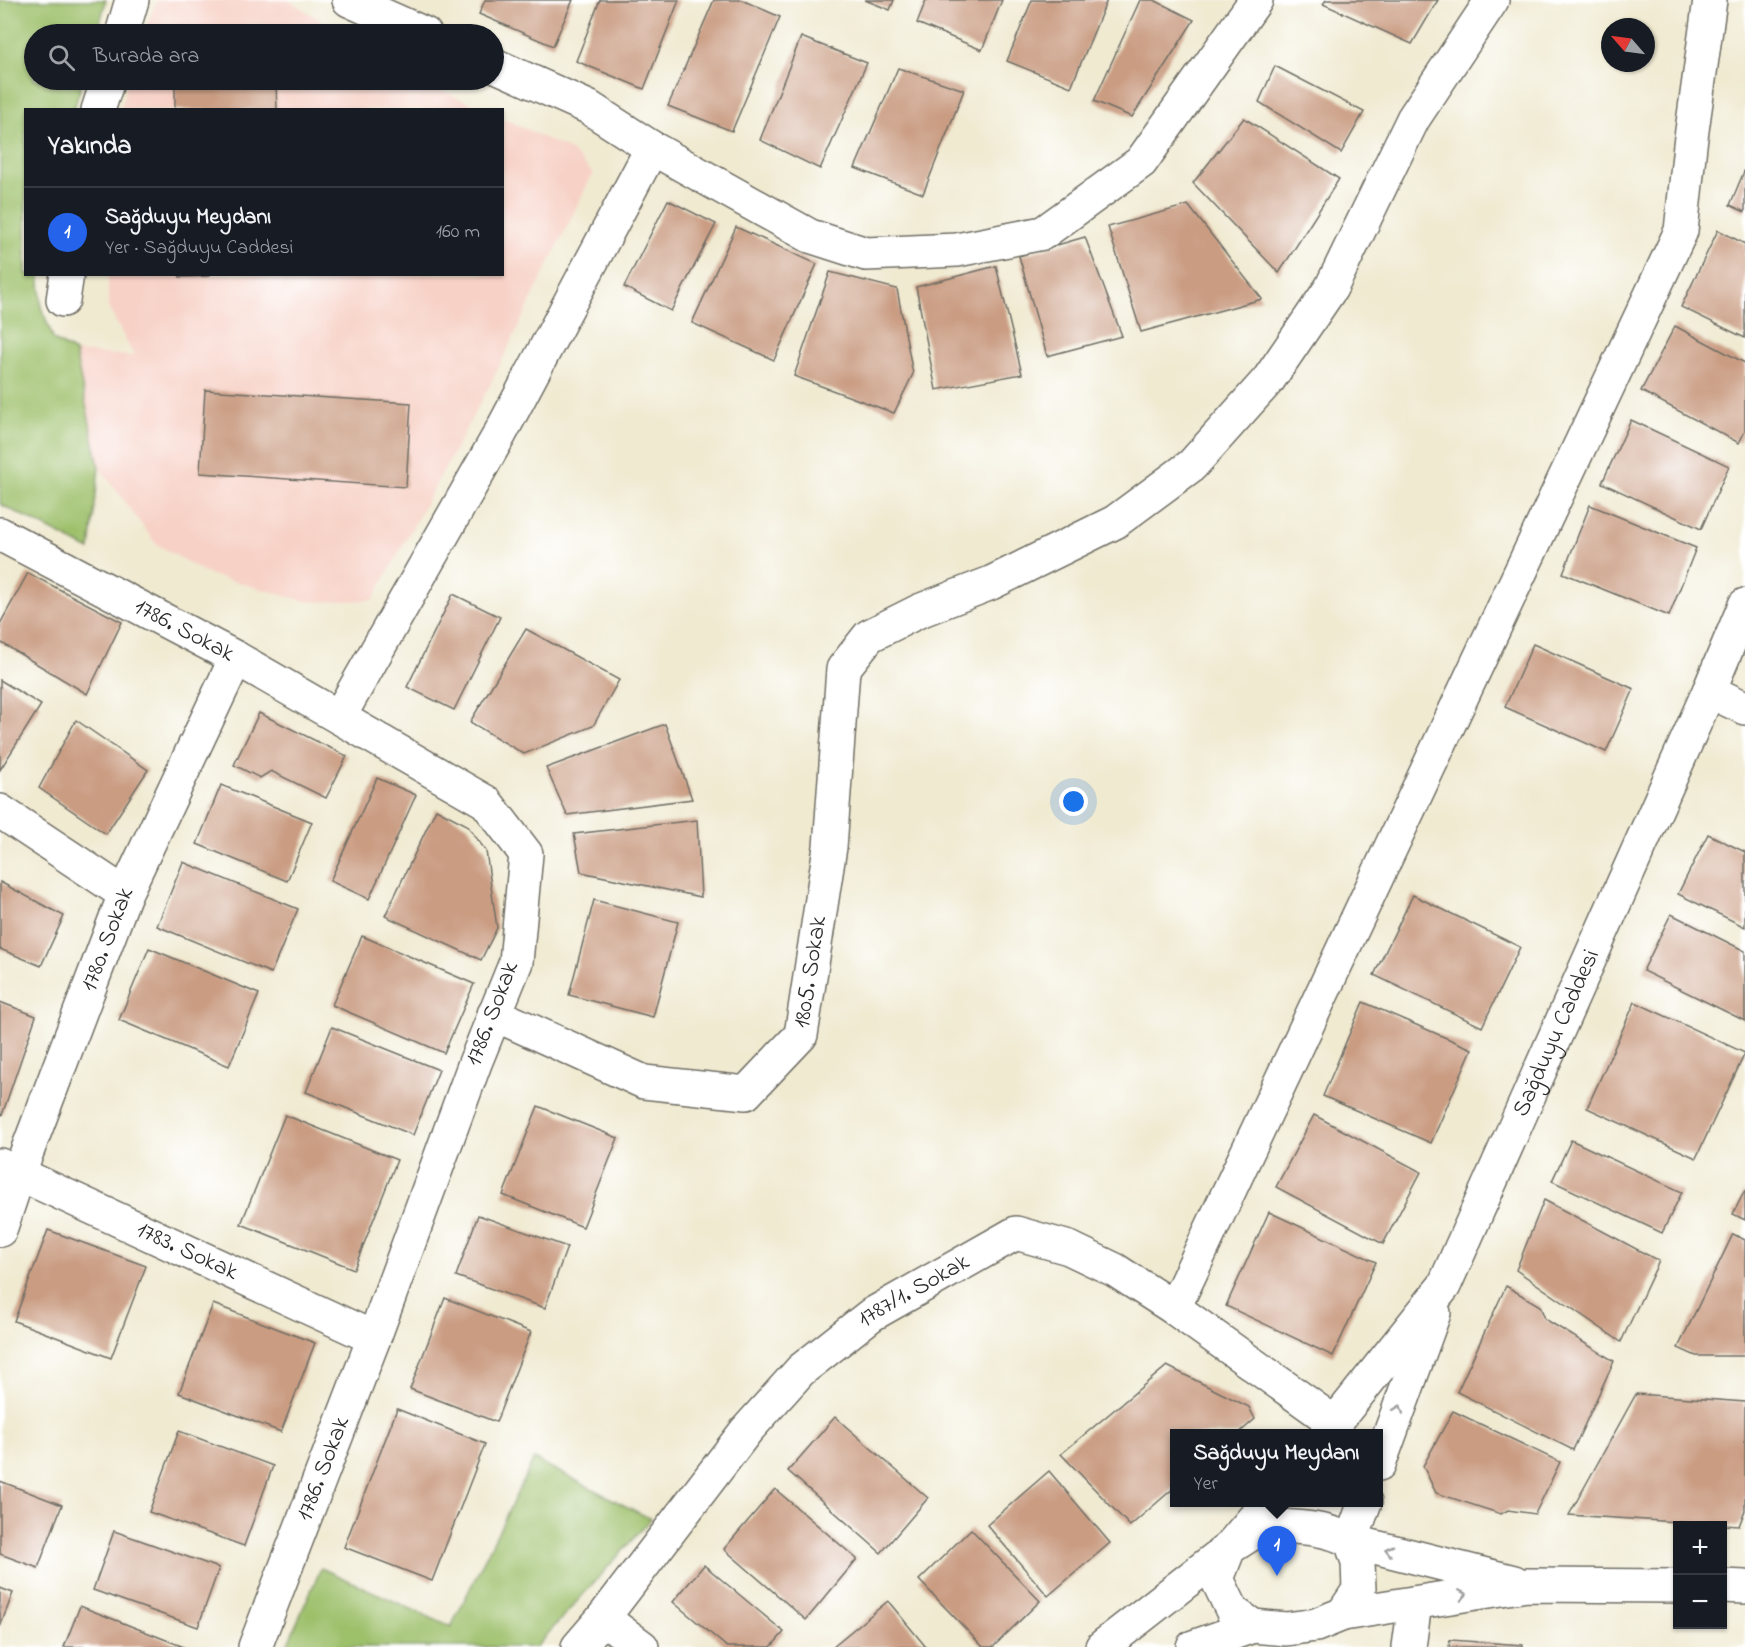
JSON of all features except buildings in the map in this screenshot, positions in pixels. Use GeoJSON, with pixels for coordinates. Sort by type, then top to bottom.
{"type":"FeatureCollection","features":[{"type":"Feature","properties":{"kind":"street"},"geometry":{"type":"LineString","coordinates":[[125,24],[132,0]]}},
{"type":"Feature","properties":{"kind":"street"},"geometry":{"type":"LineString","coordinates":[[349,0],[403,24]]}},
{"type":"Feature","properties":{"kind":"street","name":"1805. Sokak"},"geometry":{"type":"LineString","coordinates":[[494,1014],[645,1082],[746,1093],[801,1035],[830,847],[843,669],[869,636],[919,611],[991,583],[1115,522],[1192,465],[1269,379],[1331,288],[1413,119],[1492,0]]}},
{"type":"Feature","properties":{"kind":"street"},"geometry":{"type":"LineString","coordinates":[[1174,1308],[1681,231],[1710,0]]}},
{"type":"Feature","properties":{"kind":"street"},"geometry":{"type":"LineString","coordinates":[[504,69],[588,107],[652,148],[810,236],[866,254],[957,250],[1043,233],[1141,162],[1245,3]]}},
{"type":"Feature","properties":{"kind":"street"},"geometry":{"type":"LineString","coordinates":[[99,108],[105,90]]}},
{"type":"Feature","properties":{"kind":"street"},"geometry":{"type":"LineString","coordinates":[[339,717],[501,432],[652,148]]}},
{"type":"Feature","properties":{"kind":"street","name":"1786. Sokak"},"geometry":{"type":"LineString","coordinates":[[0,534],[236,658],[486,802],[526,854],[516,962],[494,1014],[374,1338],[255,1647]]}},
{"type":"Feature","properties":{"kind":"street","name":"Sağduyu Caddesi"},"geometry":{"type":"LineString","coordinates":[[1331,1428],[1444,1286],[1709,691],[1745,605]]}},
{"type":"Feature","properties":{"kind":"street","name":"1780. Sokak"},"geometry":{"type":"LineString","coordinates":[[0,1230],[9,1169],[125,894],[236,658]]}},
{"type":"Feature","properties":{"kind":"street"},"geometry":{"type":"LineString","coordinates":[[1709,691],[1745,708]]}},
{"type":"Feature","properties":{"kind":"street"},"geometry":{"type":"LineString","coordinates":[[0,811],[125,894]]}},
{"type":"Feature","properties":{"kind":"street","name":"1783. Sokak"},"geometry":{"type":"LineString","coordinates":[[9,1169],[374,1338]]}},
{"type":"Feature","properties":{"kind":"street","name":"1787/1. Sokak"},"geometry":{"type":"LineString","coordinates":[[578,1647],[603,1618],[746,1431],[801,1370],[871,1315],[1016,1233],[1069,1248],[1116,1270],[1174,1308],[1331,1428]]}},
{"type":"Feature","properties":{"kind":"street"},"geometry":{"type":"LineString","coordinates":[[1383,1453],[1444,1286]]}},
{"type":"Feature","properties":{"kind":"street"},"geometry":{"type":"LineString","coordinates":[[1253,1626],[1233,1612],[1217,1579],[1229,1548],[1265,1507]]}},
{"type":"Feature","properties":{"kind":"street"},"geometry":{"type":"LineString","coordinates":[[1343,1614],[1359,1590],[1358,1562],[1351,1541],[1364,1507]]}},
{"type":"Feature","properties":{"kind":"street"},"geometry":{"type":"LineString","coordinates":[[1102,1647],[1229,1548],[1254,1532],[1274,1526],[1303,1527],[1335,1533],[1351,1541],[1527,1585]]}},
{"type":"Feature","properties":{"kind":"street"},"geometry":{"type":"LineString","coordinates":[[1193,1647],[1253,1626],[1286,1629],[1316,1625],[1343,1614],[1527,1585],[1673,1586]]}},
{"type":"Feature","properties":{"kind":"street"},"geometry":{"type":"LineString","coordinates":[[1727,1586],[1745,1587]]}},
{"type":"Feature","properties":{"kind":"street"},"geometry":{"type":"LineString","coordinates":[[1409,1647],[1415,1603]]}},
{"type":"Feature","properties":{"kind":"street"},"geometry":{"type":"LineString","coordinates":[[603,1618],[642,1647]]}},
{"type":"Feature","properties":{"kind":"shaded area"},"geometry":{"type":"Polygon","coordinates":[[[157,0],[288,0],[327,24],[148,24],[157,0]]]}},
{"type":"Feature","properties":{"kind":"shaded area"},"geometry":{"type":"Polygon","coordinates":[[[125,90],[441,90],[481,108],[121,108],[125,90]]]}},
{"type":"Feature","properties":{"kind":"shaded area"},"geometry":{"type":"Polygon","coordinates":[[[504,118],[571,151],[593,173],[491,383],[373,600],[308,602],[208,574],[156,544],[99,467],[75,352],[134,356],[108,307],[108,276],[504,276],[504,118]]]}},
{"type":"Feature","properties":{"kind":"green space"},"geometry":{"type":"Polygon","coordinates":[[[0,0],[106,0],[100,24],[24,24],[24,90],[80,90],[74,108],[24,108],[24,276],[40,276],[41,307],[54,340],[75,352],[99,467],[90,550],[0,504],[0,0]]]}},
{"type":"Feature","properties":{"kind":"green space"},"geometry":{"type":"Polygon","coordinates":[[[534,1459],[651,1519],[536,1647],[286,1647],[321,1568],[451,1627],[534,1459]]]}},
{"type":"Feature","properties":{"kind":"place","name":"Sağduyu Meydanı"},"geometry":{"type":"Point","coordinates":[1277,1576]}}]}
